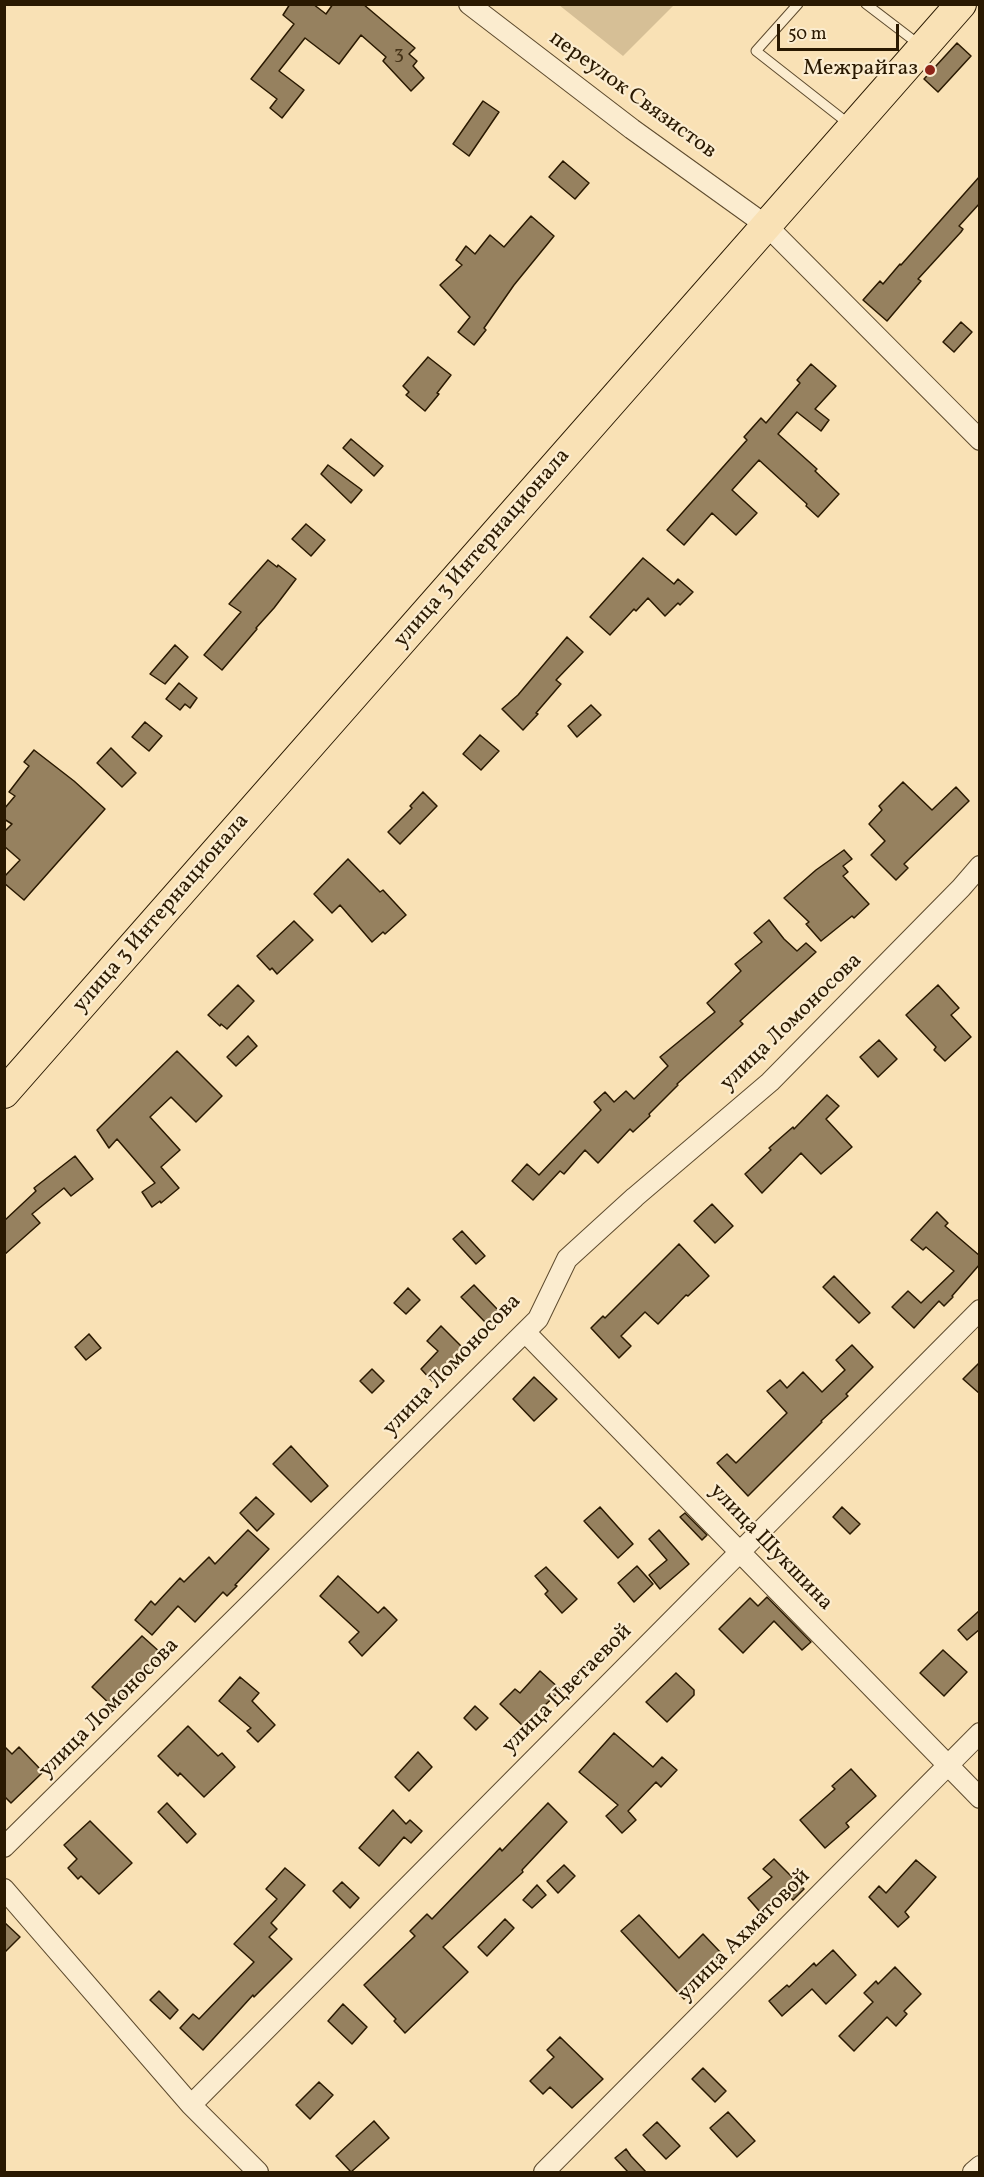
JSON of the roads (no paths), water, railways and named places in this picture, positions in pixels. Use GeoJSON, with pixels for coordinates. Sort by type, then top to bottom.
{"type":"FeatureCollection","features":[{"type":"Feature","properties":{"kind":"main road","name":"улица 3 Интернационала"},"geometry":{"type":"LineString","coordinates":[[4,1093],[961,4]]}},
{"type":"Feature","properties":{"kind":"street","name":"переулок Связистов"},"geometry":{"type":"LineString","coordinates":[[469,4],[632,129],[767,226],[980,440]]}},
{"type":"Feature","properties":{"kind":"street","name":"улица Ломоносова"},"geometry":{"type":"LineString","coordinates":[[4,1847],[538,1319],[567,1259],[635,1197],[770,1082],[980,866]]}},
{"type":"Feature","properties":{"kind":"street","name":"улица Цветаевой"},"geometry":{"type":"LineString","coordinates":[[191,2105],[980,1310]]}},
{"type":"Feature","properties":{"kind":"street","name":"улица Шукшина"},"geometry":{"type":"LineString","coordinates":[[525,1332],[980,1798]]}},
{"type":"Feature","properties":{"kind":"street","name":"улица Ахматовой"},"geometry":{"type":"LineString","coordinates":[[544,2172],[980,1733]]}},
{"type":"Feature","properties":{"kind":"street"},"geometry":{"type":"LineString","coordinates":[[4,1889],[191,2105],[258,2172]]}},
{"type":"Feature","properties":{"kind":"street"},"geometry":{"type":"LineString","coordinates":[[973,2172],[980,2166]]}},
{"type":"Feature","properties":{"kind":"lane"},"geometry":{"type":"LineString","coordinates":[[798,4],[756,51],[852,126]]}},
{"type":"Feature","properties":{"kind":"lane"},"geometry":{"type":"LineString","coordinates":[[866,4],[923,47]]}},
{"type":"Feature","properties":{"kind":"place","name":"Межрайгаз"},"geometry":{"type":"Point","coordinates":[930,70]}}]}
